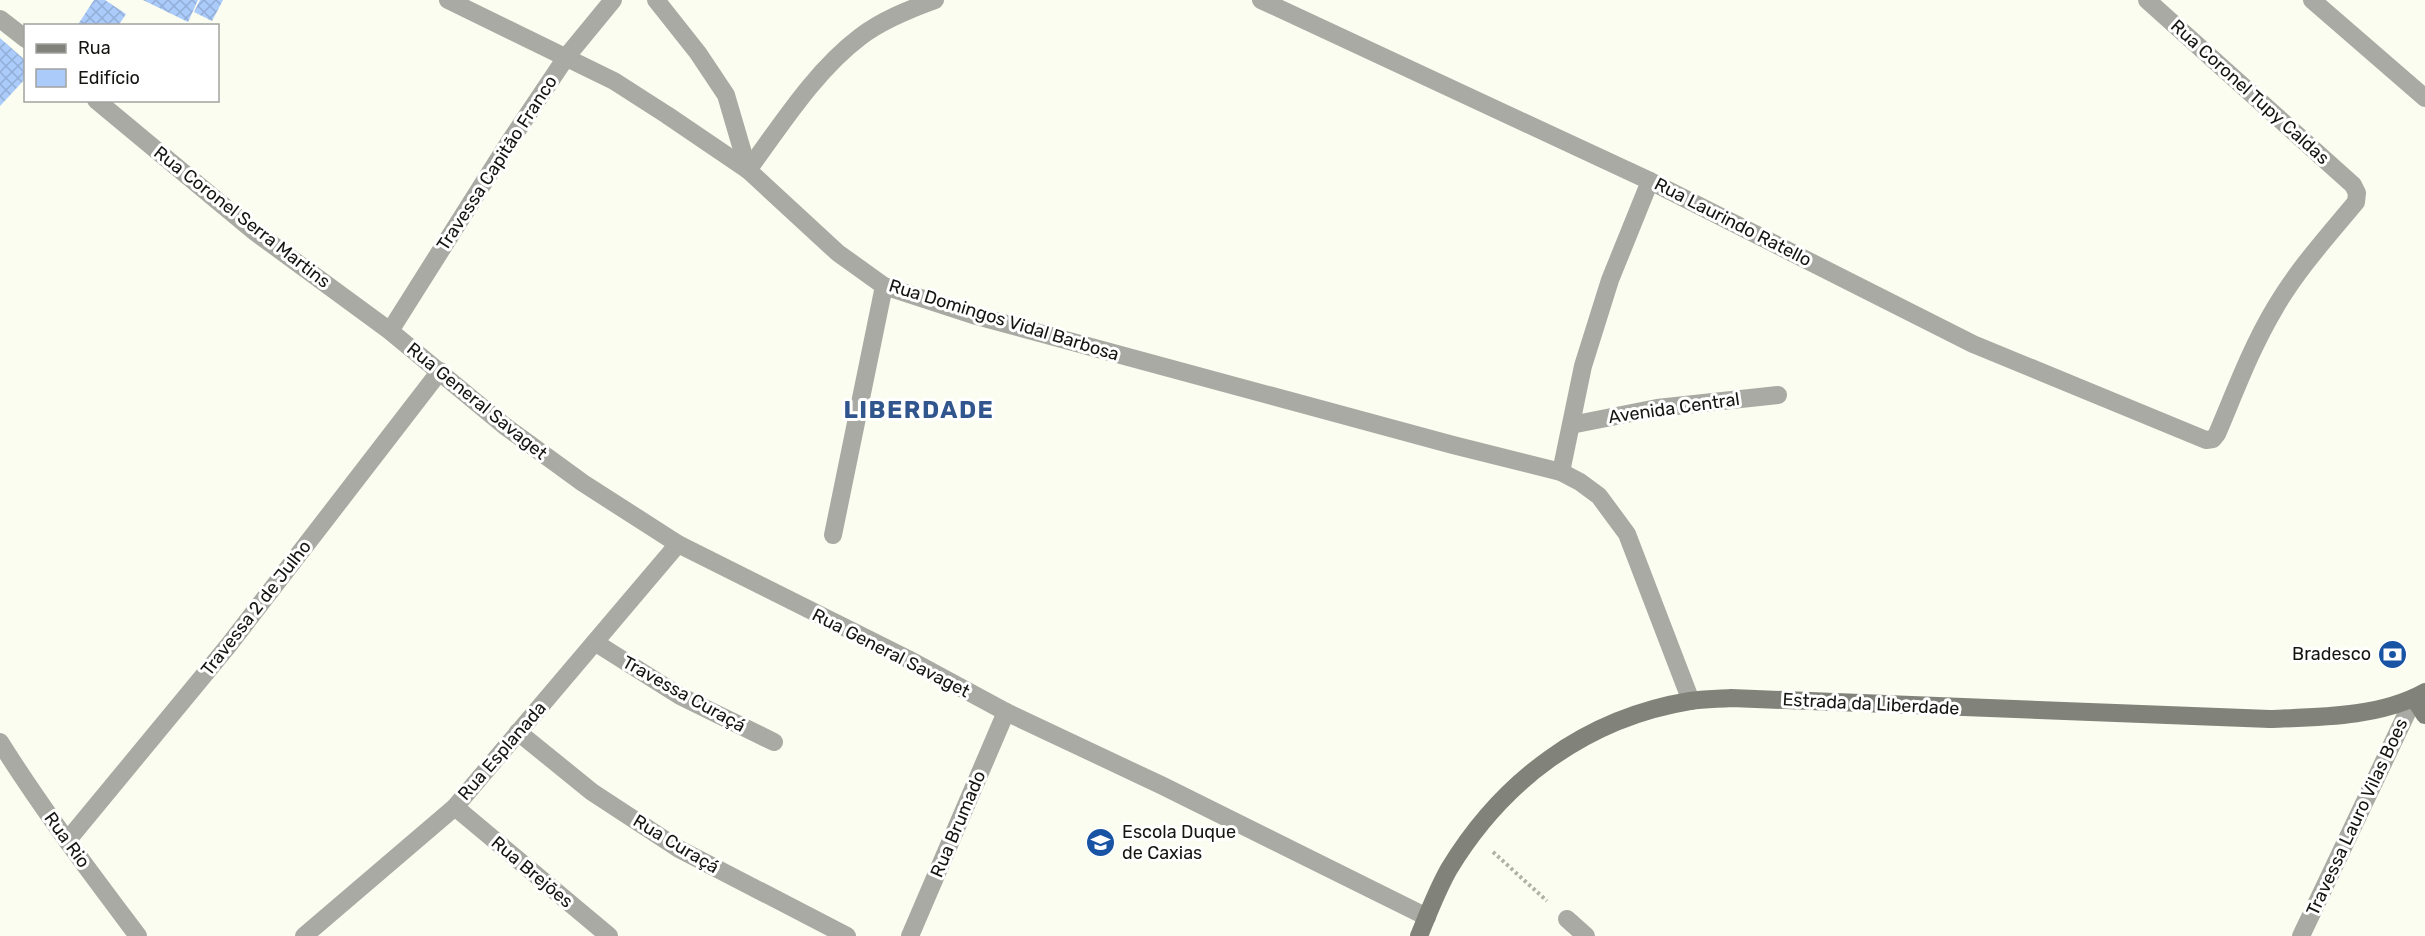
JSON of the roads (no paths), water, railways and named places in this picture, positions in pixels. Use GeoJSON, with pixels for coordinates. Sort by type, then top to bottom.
{"type":"FeatureCollection","features":[{"type":"Feature","properties":{"kind":"main road","name":"Estrada da Liberdade"},"geometry":{"type":"LineString","coordinates":[[1419,936],[1448,871],[1472,833],[1502,797],[1539,765],[1575,742],[1608,726],[1649,711],[1691,701],[1731,698],[2270,719],[2324,717],[2369,711],[2419,695]]}},
{"type":"Feature","properties":{"kind":"main road"},"geometry":{"type":"LineString","coordinates":[[2419,695],[2425,715]]}},
{"type":"Feature","properties":{"kind":"street","name":"Rua Domingos Vidal Barbosa"},"geometry":{"type":"LineString","coordinates":[[448,0],[567,56],[623,86],[748,171],[838,253],[884,286],[973,315],[1561,472],[1580,482],[1599,496],[1627,534],[1691,701]]}},
{"type":"Feature","properties":{"kind":"street","name":"Travessa Capitão Franco"},"geometry":{"type":"LineString","coordinates":[[390,331],[508,144],[567,56],[613,0]]}},
{"type":"Feature","properties":{"kind":"street"},"geometry":{"type":"LineString","coordinates":[[656,0],[698,53],[726,95],[748,171]]}},
{"type":"Feature","properties":{"kind":"street"},"geometry":{"type":"LineString","coordinates":[[748,171],[812,83],[861,36],[912,9],[935,0]]}},
{"type":"Feature","properties":{"kind":"street","name":"Rua Laurindo Ratello"},"geometry":{"type":"LineString","coordinates":[[1261,0],[1650,181],[1973,344],[2206,440]]}},
{"type":"Feature","properties":{"kind":"street","name":"Rua Coronel Tupy Caldas"},"geometry":{"type":"LineString","coordinates":[[2148,0],[2354,185],[2357,193],[2356,202],[2302,267],[2274,309],[2249,358],[2217,434],[2213,439],[2206,440]]}},
{"type":"Feature","properties":{"kind":"street"},"geometry":{"type":"LineString","coordinates":[[2312,0],[2425,98]]}},
{"type":"Feature","properties":{"kind":"street"},"geometry":{"type":"LineString","coordinates":[[0,19],[24,37]]}},
{"type":"Feature","properties":{"kind":"street","name":"Rua Coronel Serra Martins"},"geometry":{"type":"LineString","coordinates":[[98,102],[255,232],[390,331]]}},
{"type":"Feature","properties":{"kind":"street"},"geometry":{"type":"LineString","coordinates":[[1561,472],[1576,393],[1610,280],[1650,181]]}},
{"type":"Feature","properties":{"kind":"street"},"geometry":{"type":"LineString","coordinates":[[833,536],[884,286]]}},
{"type":"Feature","properties":{"kind":"street","name":"Rua General Savaget"},"geometry":{"type":"LineString","coordinates":[[390,331],[515,434],[583,483],[678,544],[908,659],[1006,712],[1163,786],[1427,917]]}},
{"type":"Feature","properties":{"kind":"street","name":"Travessa 2 de Julho"},"geometry":{"type":"LineString","coordinates":[[67,841],[228,646],[440,371]]}},
{"type":"Feature","properties":{"kind":"street","name":"Avenida Central"},"geometry":{"type":"LineString","coordinates":[[1571,425],[1658,408],[1778,395]]}},
{"type":"Feature","properties":{"kind":"street","name":"Rua Esplanada"},"geometry":{"type":"LineString","coordinates":[[304,936],[455,807],[596,644],[678,544]]}},
{"type":"Feature","properties":{"kind":"street","name":"Travessa Curaçá"},"geometry":{"type":"LineString","coordinates":[[596,644],[680,696],[774,742]]}},
{"type":"Feature","properties":{"kind":"street","name":"Travessa Lauro Vilas Boes"},"geometry":{"type":"LineString","coordinates":[[2301,936],[2419,695]]}},
{"type":"Feature","properties":{"kind":"street","name":"Rua Brumado"},"geometry":{"type":"LineString","coordinates":[[910,936],[1006,712]]}},
{"type":"Feature","properties":{"kind":"street","name":"Rua Curaçá"},"geometry":{"type":"LineString","coordinates":[[518,732],[592,792],[679,849],[847,936]]}},
{"type":"Feature","properties":{"kind":"street","name":"Rua Rio"},"geometry":{"type":"LineString","coordinates":[[0,742],[67,841],[138,936]]}},
{"type":"Feature","properties":{"kind":"street","name":"Rua Brejões"},"geometry":{"type":"LineString","coordinates":[[455,807],[609,936]]}},
{"type":"Feature","properties":{"kind":"street"},"geometry":{"type":"LineString","coordinates":[[1567,919],[1586,936]]}},
{"type":"Feature","properties":{"kind":"place","name":"Bradesco"},"geometry":{"type":"Point","coordinates":[2392,654]}},
{"type":"Feature","properties":{"kind":"place","name":"Escola Duque de Caxias"},"geometry":{"type":"Point","coordinates":[1101,842]}},
{"type":"Feature","properties":{"kind":"district","name":"LIBERDADE"},"geometry":{"type":"Point","coordinates":[919,410]}}]}
